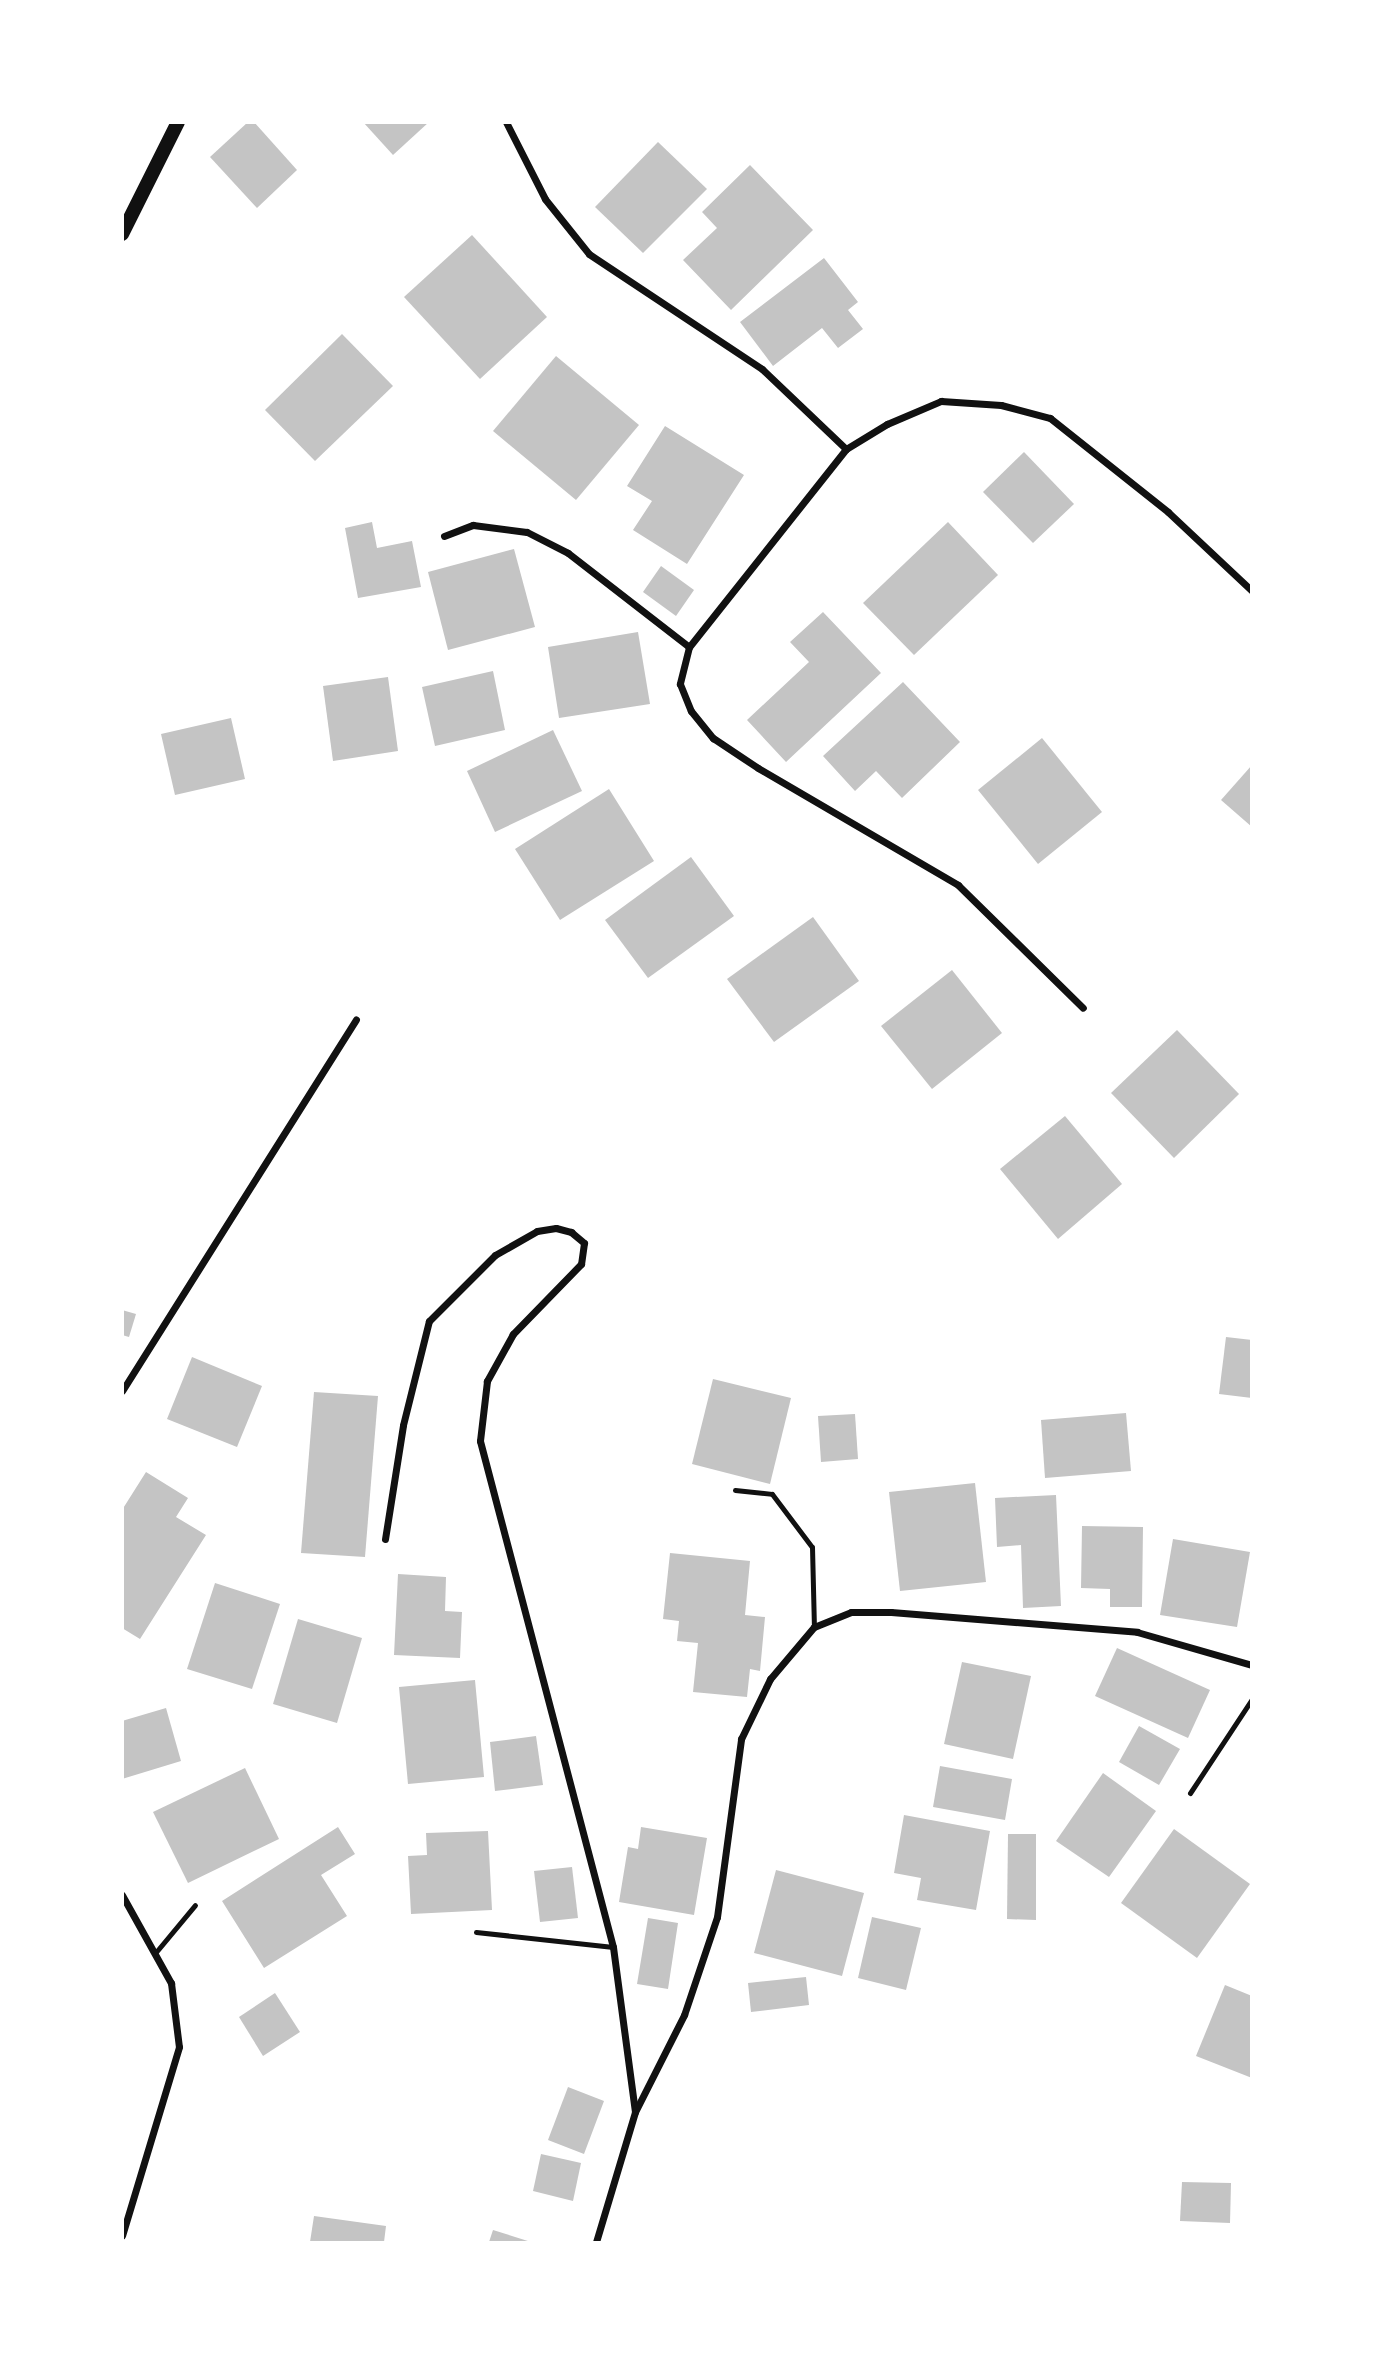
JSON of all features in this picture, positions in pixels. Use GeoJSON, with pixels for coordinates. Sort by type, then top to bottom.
{"type":"FeatureCollection","features":[{"type":"Feature","properties":{"kind":"main road"},"geometry":{"type":"LineString","coordinates":[[122,234],[178,122]]}},
{"type":"Feature","properties":{"kind":"street"},"geometry":{"type":"LineString","coordinates":[[506,122],[545,199],[589,254],[762,369],[846,449]]}},
{"type":"Feature","properties":{"kind":"street"},"geometry":{"type":"LineString","coordinates":[[1083,1008],[958,885],[713,738],[691,711],[680,684],[689,647],[846,449],[887,424],[941,401],[1001,405],[1050,418],[1168,512],[1251,591]]}},
{"type":"Feature","properties":{"kind":"street"},"geometry":{"type":"LineString","coordinates":[[444,536],[473,526],[527,532],[568,553],[689,647]]}},
{"type":"Feature","properties":{"kind":"street"},"geometry":{"type":"LineString","coordinates":[[122,1391],[356,1020]]}},
{"type":"Feature","properties":{"kind":"street"},"geometry":{"type":"LineString","coordinates":[[385,1539],[403,1425],[429,1321],[495,1255],[537,1231],[556,1228],[571,1232],[584,1243],[581,1264],[513,1334],[487,1381],[480,1441],[613,1947],[635,2112]]}},
{"type":"Feature","properties":{"kind":"street"},"geometry":{"type":"LineString","coordinates":[[596,2242],[635,2112],[684,2015],[717,1917],[741,1739],[771,1679],[814,1628],[850,1612],[891,1612],[1137,1632],[1251,1665]]}},
{"type":"Feature","properties":{"kind":"street"},"geometry":{"type":"LineString","coordinates":[[122,1895],[171,1983],[179,2047],[122,2236]]}},
{"type":"Feature","properties":{"kind":"lane"},"geometry":{"type":"LineString","coordinates":[[735,1490],[772,1494],[812,1547],[814,1628]]}},
{"type":"Feature","properties":{"kind":"lane"},"geometry":{"type":"LineString","coordinates":[[1190,1793],[1251,1699]]}},
{"type":"Feature","properties":{"kind":"lane"},"geometry":{"type":"LineString","coordinates":[[156,1952],[195,1905]]}},
{"type":"Feature","properties":{"kind":"lane"},"geometry":{"type":"LineString","coordinates":[[476,1932],[613,1947]]}},
{"type":"Feature","properties":{"kind":"building"},"geometry":{"type":"Polygon","coordinates":[[[248,122],[254,122],[297,170],[257,208],[210,157],[248,122]]]}},
{"type":"Feature","properties":{"kind":"building"},"geometry":{"type":"Polygon","coordinates":[[[363,122],[429,122],[393,155],[363,122]]]}},
{"type":"Feature","properties":{"kind":"building"},"geometry":{"type":"Polygon","coordinates":[[[658,142],[707,189],[643,253],[595,207],[658,142]]]}},
{"type":"Feature","properties":{"kind":"building"},"geometry":{"type":"Polygon","coordinates":[[[750,165],[813,230],[731,310],[683,260],[717,228],[702,212],[750,165]]]}},
{"type":"Feature","properties":{"kind":"building"},"geometry":{"type":"Polygon","coordinates":[[[472,235],[547,317],[480,379],[404,297],[472,235]]]}},
{"type":"Feature","properties":{"kind":"building"},"geometry":{"type":"Polygon","coordinates":[[[824,258],[858,302],[848,310],[863,329],[838,348],[822,328],[773,366],[740,322],[824,258]]]}},
{"type":"Feature","properties":{"kind":"building"},"geometry":{"type":"Polygon","coordinates":[[[342,334],[393,386],[315,461],[265,410],[342,334]]]}},
{"type":"Feature","properties":{"kind":"building"},"geometry":{"type":"Polygon","coordinates":[[[556,356],[639,425],[576,500],[493,431],[556,356]]]}},
{"type":"Feature","properties":{"kind":"building"},"geometry":{"type":"Polygon","coordinates":[[[665,426],[744,475],[687,564],[633,530],[652,501],[627,486],[665,426]]]}},
{"type":"Feature","properties":{"kind":"building"},"geometry":{"type":"Polygon","coordinates":[[[1024,452],[1074,504],[1033,543],[983,492],[1024,452]]]}},
{"type":"Feature","properties":{"kind":"building"},"geometry":{"type":"Polygon","coordinates":[[[372,522],[377,548],[412,541],[421,587],[358,598],[345,528],[372,522]]]}},
{"type":"Feature","properties":{"kind":"building"},"geometry":{"type":"Polygon","coordinates":[[[948,522],[998,575],[914,655],[863,603],[948,522]]]}},
{"type":"Feature","properties":{"kind":"building"},"geometry":{"type":"Polygon","coordinates":[[[514,549],[535,627],[448,650],[428,572],[514,549]]]}},
{"type":"Feature","properties":{"kind":"building"},"geometry":{"type":"Polygon","coordinates":[[[661,566],[694,590],[676,616],[643,592],[661,566]]]}},
{"type":"Feature","properties":{"kind":"building"},"geometry":{"type":"Polygon","coordinates":[[[823,612],[881,673],[786,762],[747,720],[809,662],[790,642],[823,612]]]}},
{"type":"Feature","properties":{"kind":"building"},"geometry":{"type":"Polygon","coordinates":[[[638,632],[650,704],[559,718],[548,647],[638,632]]]}},
{"type":"Feature","properties":{"kind":"building"},"geometry":{"type":"Polygon","coordinates":[[[493,671],[505,730],[435,746],[422,687],[493,671]]]}},
{"type":"Feature","properties":{"kind":"building"},"geometry":{"type":"Polygon","coordinates":[[[388,677],[398,751],[333,761],[323,686],[388,677]]]}},
{"type":"Feature","properties":{"kind":"building"},"geometry":{"type":"Polygon","coordinates":[[[903,682],[960,742],[902,798],[876,771],[855,791],[823,756],[903,682]]]}},
{"type":"Feature","properties":{"kind":"building"},"geometry":{"type":"Polygon","coordinates":[[[231,718],[245,779],[175,795],[161,734],[231,718]]]}},
{"type":"Feature","properties":{"kind":"building"},"geometry":{"type":"Polygon","coordinates":[[[553,730],[582,791],[495,832],[467,771],[553,730]]]}},
{"type":"Feature","properties":{"kind":"building"},"geometry":{"type":"Polygon","coordinates":[[[1042,738],[1102,812],[1038,864],[978,790],[1042,738]]]}},
{"type":"Feature","properties":{"kind":"building"},"geometry":{"type":"Polygon","coordinates":[[[1252,765],[1252,827],[1221,800],[1252,765]]]}},
{"type":"Feature","properties":{"kind":"building"},"geometry":{"type":"Polygon","coordinates":[[[609,789],[654,861],[560,920],[515,849],[609,789]]]}},
{"type":"Feature","properties":{"kind":"building"},"geometry":{"type":"Polygon","coordinates":[[[691,857],[734,916],[648,978],[605,920],[691,857]]]}},
{"type":"Feature","properties":{"kind":"building"},"geometry":{"type":"Polygon","coordinates":[[[813,917],[859,981],[774,1042],[727,979],[813,917]]]}},
{"type":"Feature","properties":{"kind":"building"},"geometry":{"type":"Polygon","coordinates":[[[952,970],[1002,1033],[932,1089],[881,1026],[952,970]]]}},
{"type":"Feature","properties":{"kind":"building"},"geometry":{"type":"Polygon","coordinates":[[[1177,1030],[1239,1094],[1174,1158],[1111,1093],[1177,1030]]]}},
{"type":"Feature","properties":{"kind":"building"},"geometry":{"type":"Polygon","coordinates":[[[1065,1116],[1122,1184],[1058,1239],[1000,1169],[1065,1116]]]}},
{"type":"Feature","properties":{"kind":"building"},"geometry":{"type":"Polygon","coordinates":[[[122,1310],[136,1314],[129,1337],[122,1335],[122,1310]]]}},
{"type":"Feature","properties":{"kind":"building"},"geometry":{"type":"Polygon","coordinates":[[[1226,1337],[1252,1340],[1252,1398],[1219,1394],[1226,1337]]]}},
{"type":"Feature","properties":{"kind":"building"},"geometry":{"type":"Polygon","coordinates":[[[192,1357],[262,1386],[237,1447],[167,1419],[192,1357]]]}},
{"type":"Feature","properties":{"kind":"building"},"geometry":{"type":"Polygon","coordinates":[[[713,1379],[791,1398],[770,1484],[692,1464],[713,1379]]]}},
{"type":"Feature","properties":{"kind":"building"},"geometry":{"type":"Polygon","coordinates":[[[314,1392],[378,1396],[365,1557],[301,1553],[314,1392]]]}},
{"type":"Feature","properties":{"kind":"building"},"geometry":{"type":"Polygon","coordinates":[[[1126,1413],[1131,1471],[1045,1478],[1041,1420],[1126,1413]]]}},
{"type":"Feature","properties":{"kind":"building"},"geometry":{"type":"Polygon","coordinates":[[[855,1414],[858,1459],[821,1462],[818,1416],[855,1414]]]}},
{"type":"Feature","properties":{"kind":"building"},"geometry":{"type":"Polygon","coordinates":[[[146,1472],[188,1498],[176,1517],[206,1535],[140,1639],[122,1628],[122,1510],[146,1472]]]}},
{"type":"Feature","properties":{"kind":"building"},"geometry":{"type":"Polygon","coordinates":[[[975,1483],[986,1582],[900,1591],[889,1492],[975,1483]]]}},
{"type":"Feature","properties":{"kind":"building"},"geometry":{"type":"Polygon","coordinates":[[[1056,1495],[1061,1606],[1023,1608],[1021,1545],[997,1547],[995,1498],[1056,1495]]]}},
{"type":"Feature","properties":{"kind":"building"},"geometry":{"type":"Polygon","coordinates":[[[1082,1526],[1143,1527],[1142,1607],[1110,1607],[1110,1589],[1081,1588],[1082,1526]]]}},
{"type":"Feature","properties":{"kind":"building"},"geometry":{"type":"Polygon","coordinates":[[[1173,1539],[1250,1552],[1237,1627],[1160,1615],[1173,1539]]]}},
{"type":"Feature","properties":{"kind":"building"},"geometry":{"type":"Polygon","coordinates":[[[670,1553],[750,1561],[745,1615],[765,1617],[760,1671],[750,1669],[747,1697],[693,1692],[698,1643],[677,1641],[679,1621],[663,1619],[670,1553]]]}},
{"type":"Feature","properties":{"kind":"building"},"geometry":{"type":"Polygon","coordinates":[[[398,1574],[446,1577],[445,1611],[462,1612],[460,1658],[394,1655],[398,1574]]]}},
{"type":"Feature","properties":{"kind":"building"},"geometry":{"type":"Polygon","coordinates":[[[215,1583],[280,1604],[252,1689],[187,1669],[215,1583]]]}},
{"type":"Feature","properties":{"kind":"building"},"geometry":{"type":"Polygon","coordinates":[[[298,1619],[362,1638],[337,1723],[273,1704],[298,1619]]]}},
{"type":"Feature","properties":{"kind":"building"},"geometry":{"type":"Polygon","coordinates":[[[1117,1648],[1210,1690],[1188,1738],[1095,1696],[1117,1648]]]}},
{"type":"Feature","properties":{"kind":"building"},"geometry":{"type":"Polygon","coordinates":[[[962,1662],[1031,1676],[1013,1759],[944,1744],[962,1662]]]}},
{"type":"Feature","properties":{"kind":"building"},"geometry":{"type":"Polygon","coordinates":[[[475,1680],[484,1777],[408,1784],[399,1687],[475,1680]]]}},
{"type":"Feature","properties":{"kind":"building"},"geometry":{"type":"Polygon","coordinates":[[[166,1708],[181,1761],[122,1779],[122,1721],[166,1708]]]}},
{"type":"Feature","properties":{"kind":"building"},"geometry":{"type":"Polygon","coordinates":[[[1139,1726],[1180,1749],[1159,1785],[1119,1762],[1139,1726]]]}},
{"type":"Feature","properties":{"kind":"building"},"geometry":{"type":"Polygon","coordinates":[[[536,1736],[543,1785],[495,1791],[490,1742],[536,1736]]]}},
{"type":"Feature","properties":{"kind":"building"},"geometry":{"type":"Polygon","coordinates":[[[940,1766],[1012,1779],[1005,1820],[933,1807],[940,1766]]]}},
{"type":"Feature","properties":{"kind":"building"},"geometry":{"type":"Polygon","coordinates":[[[245,1768],[279,1839],[188,1883],[153,1812],[245,1768]]]}},
{"type":"Feature","properties":{"kind":"building"},"geometry":{"type":"Polygon","coordinates":[[[1103,1773],[1156,1811],[1109,1877],[1056,1841],[1103,1773]]]}},
{"type":"Feature","properties":{"kind":"building"},"geometry":{"type":"Polygon","coordinates":[[[904,1815],[990,1831],[976,1910],[917,1900],[921,1878],[894,1873],[904,1815]]]}},
{"type":"Feature","properties":{"kind":"building"},"geometry":{"type":"Polygon","coordinates":[[[338,1827],[355,1854],[321,1875],[347,1916],[264,1968],[222,1901],[338,1827]]]}},
{"type":"Feature","properties":{"kind":"building"},"geometry":{"type":"Polygon","coordinates":[[[641,1827],[707,1838],[694,1915],[619,1902],[628,1847],[638,1849],[641,1827]]]}},
{"type":"Feature","properties":{"kind":"building"},"geometry":{"type":"Polygon","coordinates":[[[1174,1829],[1250,1884],[1197,1958],[1121,1903],[1174,1829]]]}},
{"type":"Feature","properties":{"kind":"building"},"geometry":{"type":"Polygon","coordinates":[[[488,1831],[492,1910],[411,1914],[408,1856],[427,1855],[426,1833],[488,1831]]]}},
{"type":"Feature","properties":{"kind":"building"},"geometry":{"type":"Polygon","coordinates":[[[1008,1834],[1036,1834],[1036,1920],[1007,1919],[1008,1834]]]}},
{"type":"Feature","properties":{"kind":"building"},"geometry":{"type":"Polygon","coordinates":[[[572,1867],[578,1918],[540,1922],[534,1871],[572,1867]]]}},
{"type":"Feature","properties":{"kind":"building"},"geometry":{"type":"Polygon","coordinates":[[[776,1870],[864,1893],[842,1976],[754,1953],[776,1870]]]}},
{"type":"Feature","properties":{"kind":"building"},"geometry":{"type":"Polygon","coordinates":[[[872,1917],[921,1928],[906,1990],[858,1978],[872,1917]]]}},
{"type":"Feature","properties":{"kind":"building"},"geometry":{"type":"Polygon","coordinates":[[[648,1918],[678,1923],[668,1989],[637,1984],[648,1918]]]}},
{"type":"Feature","properties":{"kind":"building"},"geometry":{"type":"Polygon","coordinates":[[[806,1977],[809,2005],[751,2012],[748,1983],[806,1977]]]}},
{"type":"Feature","properties":{"kind":"building"},"geometry":{"type":"Polygon","coordinates":[[[1225,1985],[1252,1996],[1252,2078],[1196,2056],[1225,1985]]]}},
{"type":"Feature","properties":{"kind":"building"},"geometry":{"type":"Polygon","coordinates":[[[275,1993],[300,2032],[263,2056],[239,2017],[275,1993]]]}},
{"type":"Feature","properties":{"kind":"building"},"geometry":{"type":"Polygon","coordinates":[[[568,2087],[604,2101],[584,2154],[548,2140],[568,2087]]]}},
{"type":"Feature","properties":{"kind":"building"},"geometry":{"type":"Polygon","coordinates":[[[541,2154],[581,2163],[573,2201],[533,2191],[541,2154]]]}},
{"type":"Feature","properties":{"kind":"building"},"geometry":{"type":"Polygon","coordinates":[[[1182,2182],[1231,2183],[1230,2223],[1180,2221],[1182,2182]]]}},
{"type":"Feature","properties":{"kind":"building"},"geometry":{"type":"Polygon","coordinates":[[[314,2216],[386,2226],[384,2242],[310,2242],[314,2216]]]}},
{"type":"Feature","properties":{"kind":"building"},"geometry":{"type":"Polygon","coordinates":[[[493,2230],[531,2242],[489,2242],[493,2230]]]}}]}
